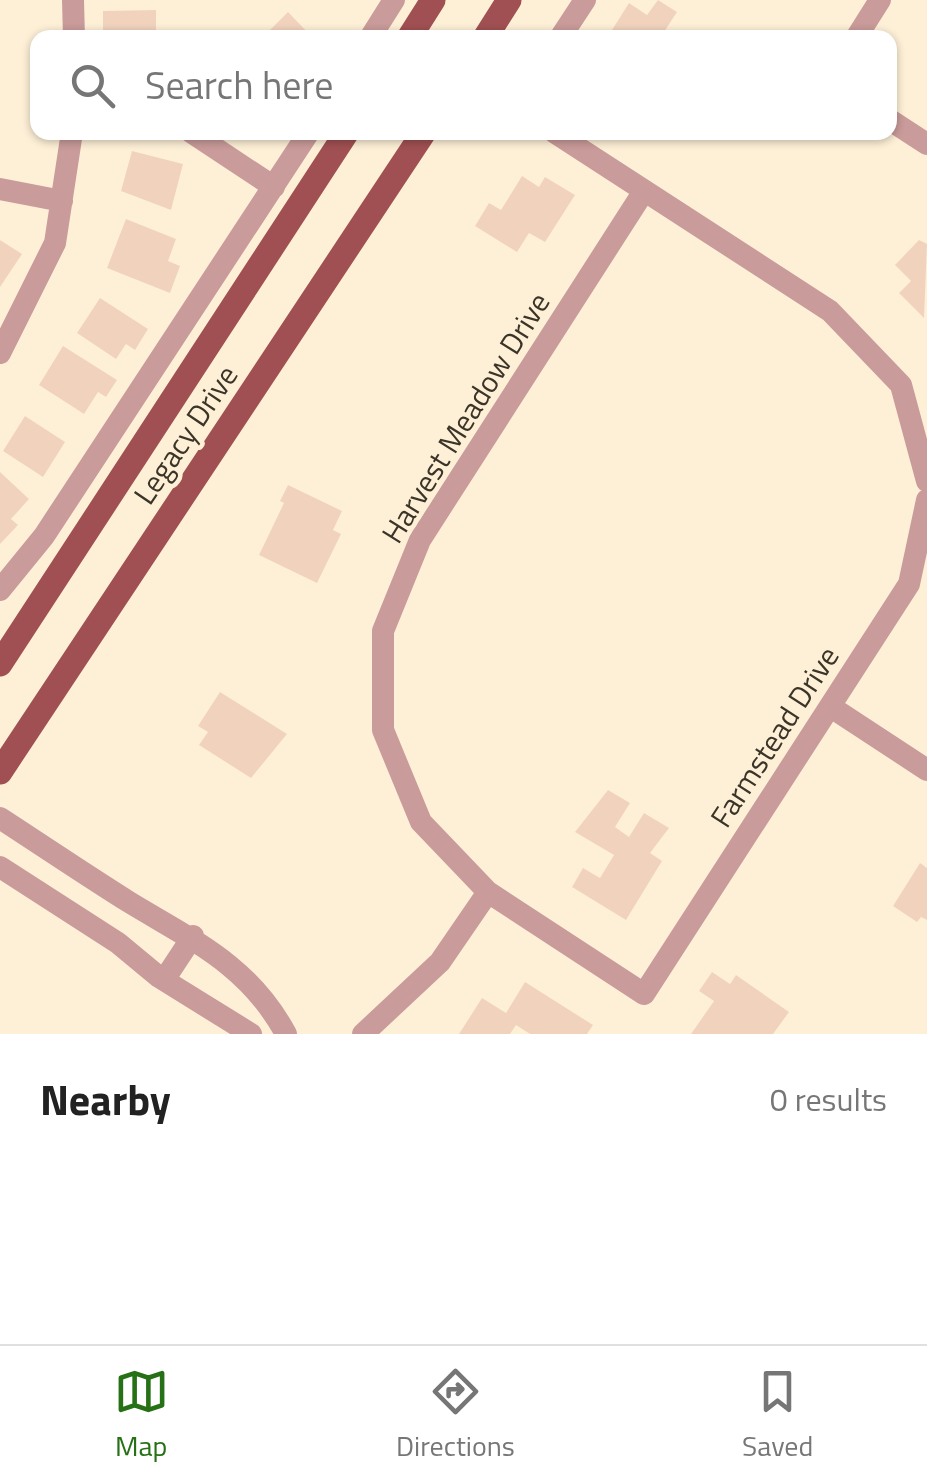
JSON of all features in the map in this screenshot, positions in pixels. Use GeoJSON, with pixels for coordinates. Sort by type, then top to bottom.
{"type":"FeatureCollection","features":[{"type":"Feature","properties":{"kind":"main road"},"geometry":{"type":"LineString","coordinates":[[413,30],[433,0]]}},
{"type":"Feature","properties":{"kind":"main road"},"geometry":{"type":"LineString","coordinates":[[490,30],[509,0]]}},
{"type":"Feature","properties":{"kind":"main road","name":"Legacy Drive"},"geometry":{"type":"LineString","coordinates":[[0,664],[342,140]]}},
{"type":"Feature","properties":{"kind":"main road","name":"Legacy Drive"},"geometry":{"type":"LineString","coordinates":[[0,772],[419,140]]}},
{"type":"Feature","properties":{"kind":"street"},"geometry":{"type":"LineString","coordinates":[[73,0],[74,30]]}},
{"type":"Feature","properties":{"kind":"street"},"geometry":{"type":"LineString","coordinates":[[375,30],[394,0]]}},
{"type":"Feature","properties":{"kind":"street"},"geometry":{"type":"LineString","coordinates":[[565,30],[585,0]]}},
{"type":"Feature","properties":{"kind":"street"},"geometry":{"type":"LineString","coordinates":[[861,30],[880,0]]}},
{"type":"Feature","properties":{"kind":"street"},"geometry":{"type":"LineString","coordinates":[[897,125],[927,144]]}},
{"type":"Feature","properties":{"kind":"street"},"geometry":{"type":"LineString","coordinates":[[0,353],[56,244],[71,140]]}},
{"type":"Feature","properties":{"kind":"street"},"geometry":{"type":"LineString","coordinates":[[203,140],[274,187]]}},
{"type":"Feature","properties":{"kind":"street"},"geometry":{"type":"LineString","coordinates":[[0,590],[44,536],[304,140]]}},
{"type":"Feature","properties":{"kind":"street"},"geometry":{"type":"LineString","coordinates":[[566,140],[830,311],[901,385],[927,481]]}},
{"type":"Feature","properties":{"kind":"street"},"geometry":{"type":"LineString","coordinates":[[0,189],[62,201]]}},
{"type":"Feature","properties":{"kind":"street","name":"Harvest Meadow Drive"},"geometry":{"type":"LineString","coordinates":[[644,191],[420,540],[383,631],[383,730],[420,822],[488,892],[644,994]]}},
{"type":"Feature","properties":{"kind":"street","name":"Farmstead Drive"},"geometry":{"type":"LineString","coordinates":[[644,994],[909,584],[927,500]]}},
{"type":"Feature","properties":{"kind":"street"},"geometry":{"type":"LineString","coordinates":[[831,707],[927,770]]}},
{"type":"Feature","properties":{"kind":"street"},"geometry":{"type":"LineString","coordinates":[[0,818],[132,904],[192,936],[234,968],[286,1034]]}},
{"type":"Feature","properties":{"kind":"street"},"geometry":{"type":"LineString","coordinates":[[0,867],[118,943],[164,980],[251,1034]]}},
{"type":"Feature","properties":{"kind":"street"},"geometry":{"type":"LineString","coordinates":[[364,1034],[440,962],[488,892]]}},
{"type":"Feature","properties":{"kind":"street"},"geometry":{"type":"LineString","coordinates":[[164,980],[192,936]]}},
{"type":"Feature","properties":{"kind":"building"},"geometry":{"type":"Polygon","coordinates":[[[658,0],[677,12],[665,30],[612,30],[629,3],[647,15],[658,0]]]}},
{"type":"Feature","properties":{"kind":"building"},"geometry":{"type":"Polygon","coordinates":[[[156,10],[156,30],[103,30],[103,11],[156,10]]]}},
{"type":"Feature","properties":{"kind":"building"},"geometry":{"type":"Polygon","coordinates":[[[288,12],[305,30],[270,30],[288,12]]]}},
{"type":"Feature","properties":{"kind":"building"},"geometry":{"type":"Polygon","coordinates":[[[132,151],[183,164],[171,210],[121,191],[132,151]]]}},
{"type":"Feature","properties":{"kind":"building"},"geometry":{"type":"Polygon","coordinates":[[[522,176],[539,187],[545,177],[575,195],[545,242],[529,233],[517,252],[475,226],[489,203],[501,210],[522,176]]]}},
{"type":"Feature","properties":{"kind":"building"},"geometry":{"type":"Polygon","coordinates":[[[126,219],[176,239],[168,261],[180,266],[170,293],[107,268],[126,219]]]}},
{"type":"Feature","properties":{"kind":"building"},"geometry":{"type":"Polygon","coordinates":[[[0,240],[22,254],[0,287],[0,240]]]}},
{"type":"Feature","properties":{"kind":"building"},"geometry":{"type":"Polygon","coordinates":[[[919,240],[927,244],[924,318],[899,293],[911,281],[895,265],[919,240]]]}},
{"type":"Feature","properties":{"kind":"building"},"geometry":{"type":"Polygon","coordinates":[[[100,298],[148,329],[135,350],[126,344],[116,359],[77,333],[100,298]]]}},
{"type":"Feature","properties":{"kind":"building"},"geometry":{"type":"Polygon","coordinates":[[[63,346],[117,380],[106,397],[98,392],[84,414],[39,385],[63,346]]]}},
{"type":"Feature","properties":{"kind":"building"},"geometry":{"type":"Polygon","coordinates":[[[25,416],[65,442],[43,477],[3,451],[25,416]]]}},
{"type":"Feature","properties":{"kind":"building"},"geometry":{"type":"Polygon","coordinates":[[[0,472],[29,499],[11,519],[18,525],[0,544],[0,472]]]}},
{"type":"Feature","properties":{"kind":"building"},"geometry":{"type":"Polygon","coordinates":[[[288,485],[342,511],[333,530],[341,534],[317,583],[259,555],[284,503],[280,501],[288,485]]]}},
{"type":"Feature","properties":{"kind":"building"},"geometry":{"type":"Polygon","coordinates":[[[220,692],[287,734],[251,778],[199,745],[208,732],[198,726],[220,692]]]}},
{"type":"Feature","properties":{"kind":"building"},"geometry":{"type":"Polygon","coordinates":[[[608,790],[630,803],[615,827],[629,837],[644,813],[669,828],[650,853],[662,861],[626,920],[572,887],[583,868],[600,878],[614,855],[575,832],[608,790]]]}},
{"type":"Feature","properties":{"kind":"building"},"geometry":{"type":"Polygon","coordinates":[[[920,863],[927,868],[927,920],[921,917],[917,922],[893,906],[920,863]]]}},
{"type":"Feature","properties":{"kind":"building"},"geometry":{"type":"Polygon","coordinates":[[[712,972],[730,984],[736,975],[789,1012],[773,1034],[691,1034],[714,1001],[699,991],[712,972]]]}},
{"type":"Feature","properties":{"kind":"building"},"geometry":{"type":"Polygon","coordinates":[[[525,982],[593,1025],[587,1034],[530,1034],[516,1025],[510,1034],[459,1034],[482,998],[506,1013],[525,982]]]}}]}
